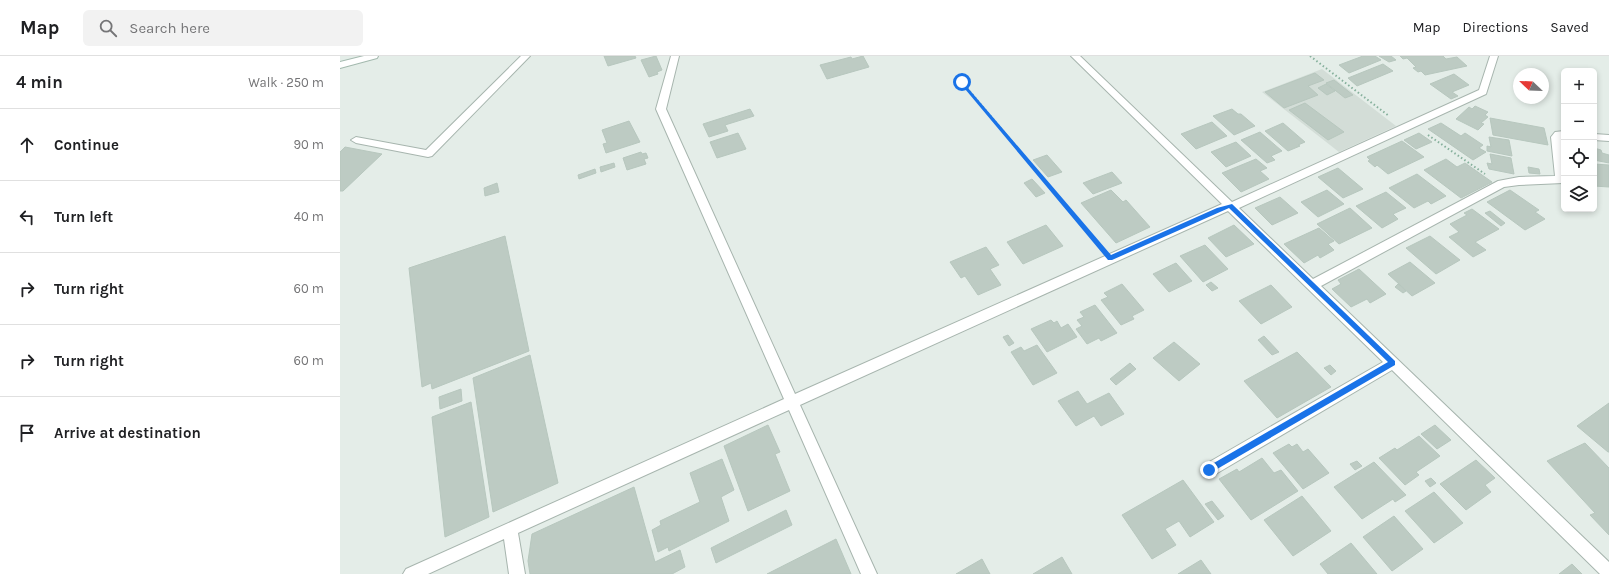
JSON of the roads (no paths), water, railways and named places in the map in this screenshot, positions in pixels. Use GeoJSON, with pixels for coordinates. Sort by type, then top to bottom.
{"type":"FeatureCollection","features":[{"type":"Feature","properties":{"kind":"street"},"geometry":{"type":"LineString","coordinates":[[340,65],[374,56]]}},
{"type":"Feature","properties":{"kind":"street"},"geometry":{"type":"LineString","coordinates":[[356,140],[428,154],[526,56]]}},
{"type":"Feature","properties":{"kind":"street"},"geometry":{"type":"LineString","coordinates":[[675,56],[661,109],[869,574]]}},
{"type":"Feature","properties":{"kind":"street"},"geometry":{"type":"LineString","coordinates":[[1076,56],[1609,572]]}},
{"type":"Feature","properties":{"kind":"street"},"geometry":{"type":"LineString","coordinates":[[411,574],[1219,209],[1242,203],[1483,92],[1494,56]]}},
{"type":"Feature","properties":{"kind":"street"},"geometry":{"type":"LineString","coordinates":[[1312,284],[1501,185],[1519,181],[1559,180],[1560,177],[1556,137],[1558,134],[1561,134]]}},
{"type":"Feature","properties":{"kind":"street"},"geometry":{"type":"LineString","coordinates":[[1597,137],[1609,138]]}},
{"type":"Feature","properties":{"kind":"street"},"geometry":{"type":"LineString","coordinates":[[1209,470],[1393,363]]}},
{"type":"Feature","properties":{"kind":"street"},"geometry":{"type":"LineString","coordinates":[[510,529],[517,574]]}}]}
